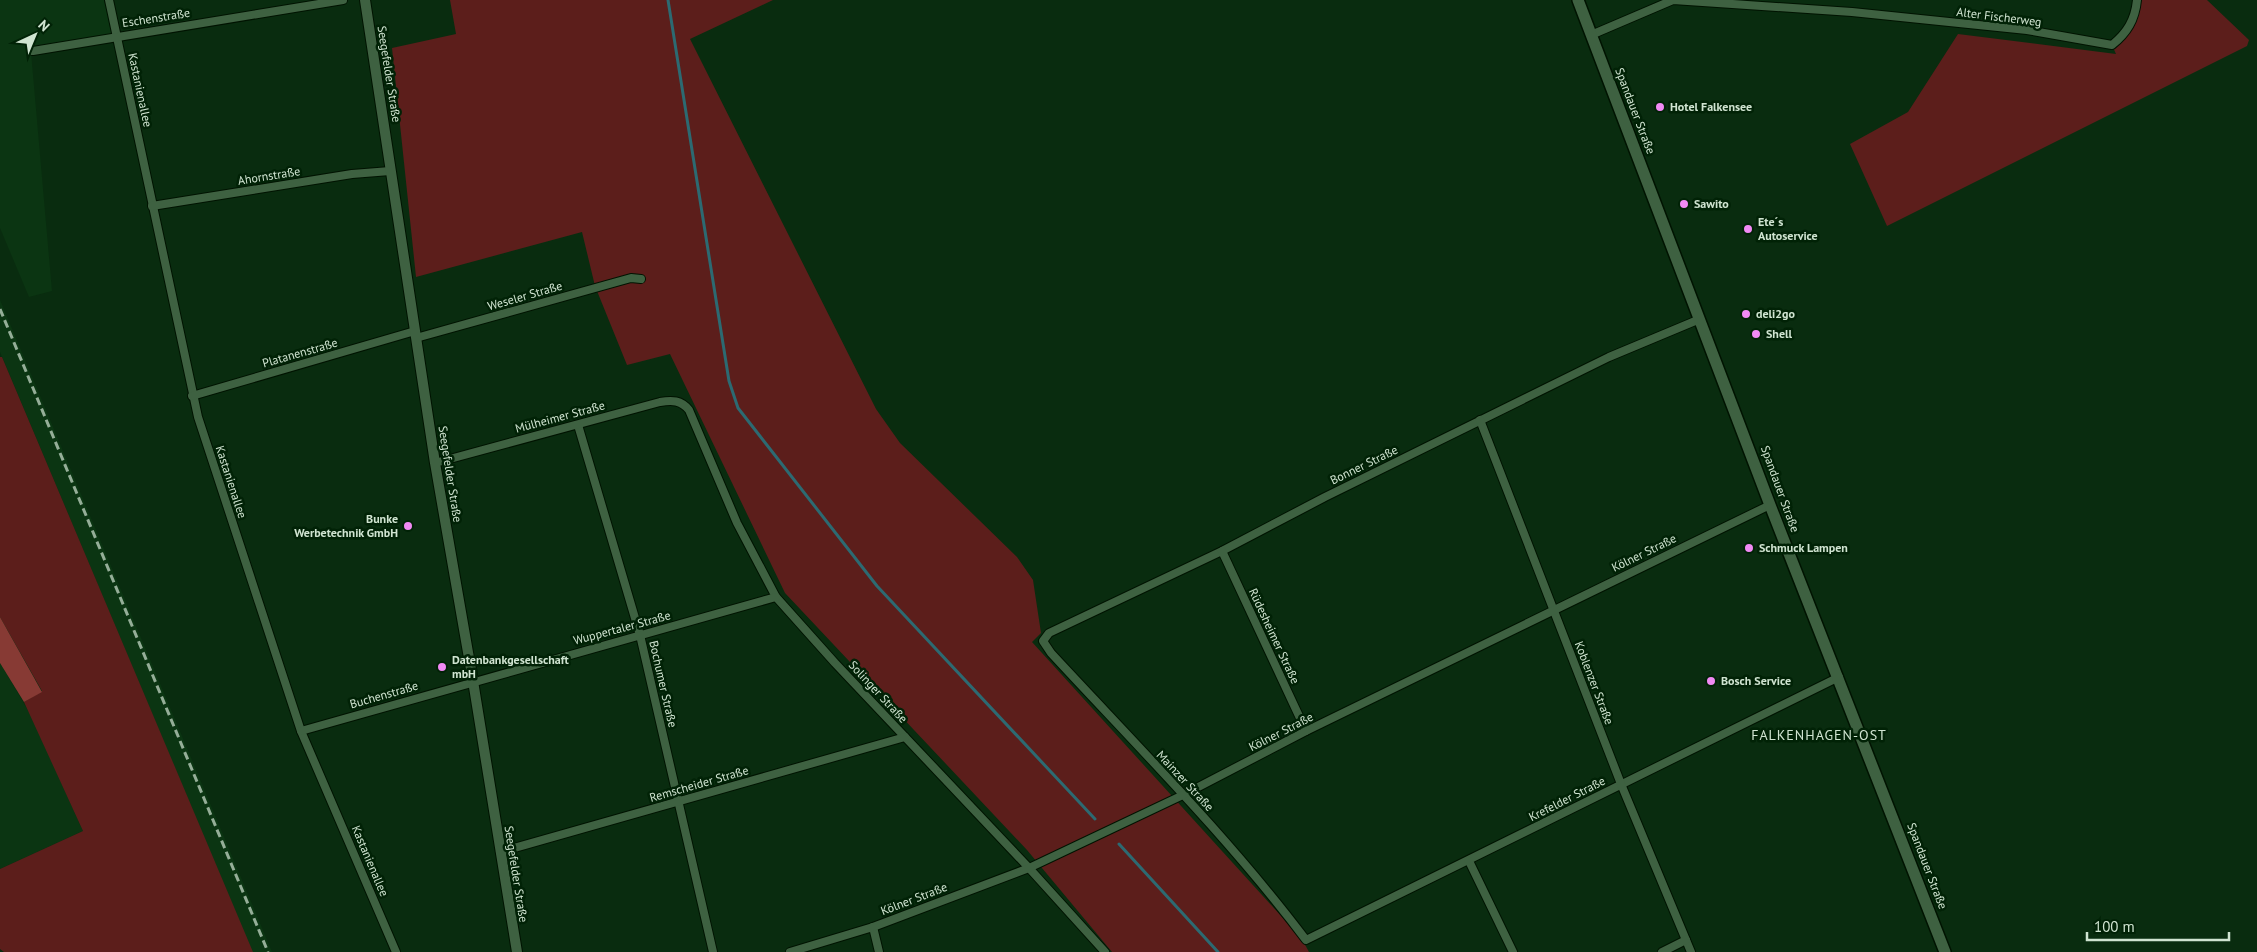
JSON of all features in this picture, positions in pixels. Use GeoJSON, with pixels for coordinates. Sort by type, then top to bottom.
{"type":"FeatureCollection","features":[{"type":"Feature","properties":{"kind":"main road","name":"Spandauer Straße"},"geometry":{"type":"LineString","coordinates":[[1578,0],[1770,505],[1839,677],[1945,952]]}},
{"type":"Feature","properties":{"kind":"street","name":"Kastanienallee"},"geometry":{"type":"LineString","coordinates":[[109,0],[192,396],[301,731],[396,952]]}},
{"type":"Feature","properties":{"kind":"street","name":"Eschenstraße"},"geometry":{"type":"LineString","coordinates":[[33,51],[343,0]]}},
{"type":"Feature","properties":{"kind":"street","name":"Seegefelder Straße"},"geometry":{"type":"LineString","coordinates":[[365,0],[435,463],[473,681],[516,952]]}},
{"type":"Feature","properties":{"kind":"street","name":"Alter Fischerweg"},"geometry":{"type":"LineString","coordinates":[[1590,35],[1673,0],[1852,12],[2027,30],[2112,45],[2125,35],[2132,22],[2137,0]]}},
{"type":"Feature","properties":{"kind":"street","name":"Ahornstraße"},"geometry":{"type":"LineString","coordinates":[[152,206],[352,174],[390,171]]}},
{"type":"Feature","properties":{"kind":"street","name":"Weseler Straße"},"geometry":{"type":"LineString","coordinates":[[416,334],[631,278],[641,280]]}},
{"type":"Feature","properties":{"kind":"street","name":"Bonner Straße"},"geometry":{"type":"LineString","coordinates":[[1043,641],[1049,634],[1222,551],[1327,496],[1480,420],[1609,357],[1700,319]]}},
{"type":"Feature","properties":{"kind":"street","name":"Platanenstraße"},"geometry":{"type":"LineString","coordinates":[[192,396],[416,334]]}},
{"type":"Feature","properties":{"kind":"street","name":"Mülheimer Straße"},"geometry":{"type":"LineString","coordinates":[[435,463],[660,402],[672,400],[683,404],[689,410]]}},
{"type":"Feature","properties":{"kind":"street","name":"Solinger Straße"},"geometry":{"type":"LineString","coordinates":[[689,410],[737,523],[776,597],[1105,952]]}},
{"type":"Feature","properties":{"kind":"street","name":"Koblenzer Straße"},"geometry":{"type":"LineString","coordinates":[[1480,420],[1553,611],[1691,952]]}},
{"type":"Feature","properties":{"kind":"street","name":"Bochumer Straße"},"geometry":{"type":"LineString","coordinates":[[578,425],[640,635],[680,801],[713,952]]}},
{"type":"Feature","properties":{"kind":"street","name":"Kölner Straße"},"geometry":{"type":"LineString","coordinates":[[790,952],[873,927],[1029,868],[1183,795],[1306,731],[1770,505]]}},
{"type":"Feature","properties":{"kind":"street","name":"Rüdesheimer Straße"},"geometry":{"type":"LineString","coordinates":[[1222,551],[1306,731]]}},
{"type":"Feature","properties":{"kind":"street","name":"Wuppertaler Straße"},"geometry":{"type":"LineString","coordinates":[[473,681],[776,597]]}},
{"type":"Feature","properties":{"kind":"street","name":"Mainzer Straße"},"geometry":{"type":"LineString","coordinates":[[1043,641],[1050,653],[1183,795],[1271,894],[1306,940]]}},
{"type":"Feature","properties":{"kind":"street","name":"Krefelder Straße"},"geometry":{"type":"LineString","coordinates":[[1306,940],[1839,677]]}},
{"type":"Feature","properties":{"kind":"street","name":"Buchenstraße"},"geometry":{"type":"LineString","coordinates":[[301,731],[473,681]]}},
{"type":"Feature","properties":{"kind":"street","name":"Remscheider Straße"},"geometry":{"type":"LineString","coordinates":[[500,852],[905,737]]}},
{"type":"Feature","properties":{"kind":"street"},"geometry":{"type":"LineString","coordinates":[[1469,861],[1512,952]]}},
{"type":"Feature","properties":{"kind":"street"},"geometry":{"type":"LineString","coordinates":[[873,927],[878,952]]}},
{"type":"Feature","properties":{"kind":"street"},"geometry":{"type":"LineString","coordinates":[[1662,952],[1686,940]]}},
{"type":"Feature","properties":{"kind":"shaded area"},"geometry":{"type":"Polygon","coordinates":[[[0,0],[104,0],[112,36],[31,52],[52,291],[29,297],[0,228],[0,0]]]}},
{"type":"Feature","properties":{"kind":"shaded area"},"geometry":{"type":"Polygon","coordinates":[[[450,0],[773,0],[690,39],[876,409],[900,443],[1017,557],[1033,580],[1041,633],[1032,642],[1302,939],[1309,952],[1112,952],[1027,850],[785,593],[670,354],[627,365],[595,286],[582,232],[416,277],[392,48],[456,34],[450,0]]]}},
{"type":"Feature","properties":{"kind":"shaded area"},"geometry":{"type":"Polygon","coordinates":[[[2137,0],[2207,0],[2249,40],[2247,46],[1887,226],[1850,144],[1908,112],[1958,34],[2116,54],[2112,45],[2125,35],[2137,0]]]}},
{"type":"Feature","properties":{"kind":"shaded area"},"geometry":{"type":"Polygon","coordinates":[[[0,300],[272,952],[252,952],[0,352],[0,300]]]}},
{"type":"Feature","properties":{"kind":"shaded area"},"geometry":{"type":"Polygon","coordinates":[[[0,357],[2,357],[253,952],[4,952],[0,949],[0,869],[83,831],[24,702],[42,691],[0,617],[0,357]]]}},
{"type":"Feature","properties":{"kind":"shaded area"},"geometry":{"type":"Polygon","coordinates":[[[0,617],[42,692],[24,702],[0,663],[0,617]]]}},
{"type":"Feature","properties":{"kind":"shaded area"},"geometry":{"type":"Polygon","coordinates":[[[0,663],[32,717],[83,831],[0,869],[0,663]]]}},
{"type":"Feature","properties":{"kind":"waterway"},"geometry":{"type":"LineString","coordinates":[[668,0],[729,381],[738,408],[877,586],[1095,819]]}},
{"type":"Feature","properties":{"kind":"waterway"},"geometry":{"type":"LineString","coordinates":[[1119,844],[1218,952]]}},
{"type":"Feature","properties":{"kind":"railway"},"geometry":{"type":"LineString","coordinates":[[0,309],[268,952]]}},
{"type":"Feature","properties":{"kind":"place","name":"Hotel Falkensee"},"geometry":{"type":"Point","coordinates":[1660,107]}},
{"type":"Feature","properties":{"kind":"place","name":"Sawito"},"geometry":{"type":"Point","coordinates":[1684,204]}},
{"type":"Feature","properties":{"kind":"place","name":"Ete´s Autoservice"},"geometry":{"type":"Point","coordinates":[1748,229]}},
{"type":"Feature","properties":{"kind":"place","name":"deli2go"},"geometry":{"type":"Point","coordinates":[1746,314]}},
{"type":"Feature","properties":{"kind":"place","name":"Shell"},"geometry":{"type":"Point","coordinates":[1756,334]}},
{"type":"Feature","properties":{"kind":"place","name":"Bunke Werbetechnik GmbH"},"geometry":{"type":"Point","coordinates":[408,526]}},
{"type":"Feature","properties":{"kind":"place","name":"Schmuck Lampen"},"geometry":{"type":"Point","coordinates":[1749,548]}},
{"type":"Feature","properties":{"kind":"place","name":"Datenbankgesellschaft mbH"},"geometry":{"type":"Point","coordinates":[442,667]}},
{"type":"Feature","properties":{"kind":"place","name":"Bosch Service"},"geometry":{"type":"Point","coordinates":[1711,681]}},
{"type":"Feature","properties":{"kind":"district","name":"FALKENHAGEN-OST"},"geometry":{"type":"Point","coordinates":[1819,735]}}]}
